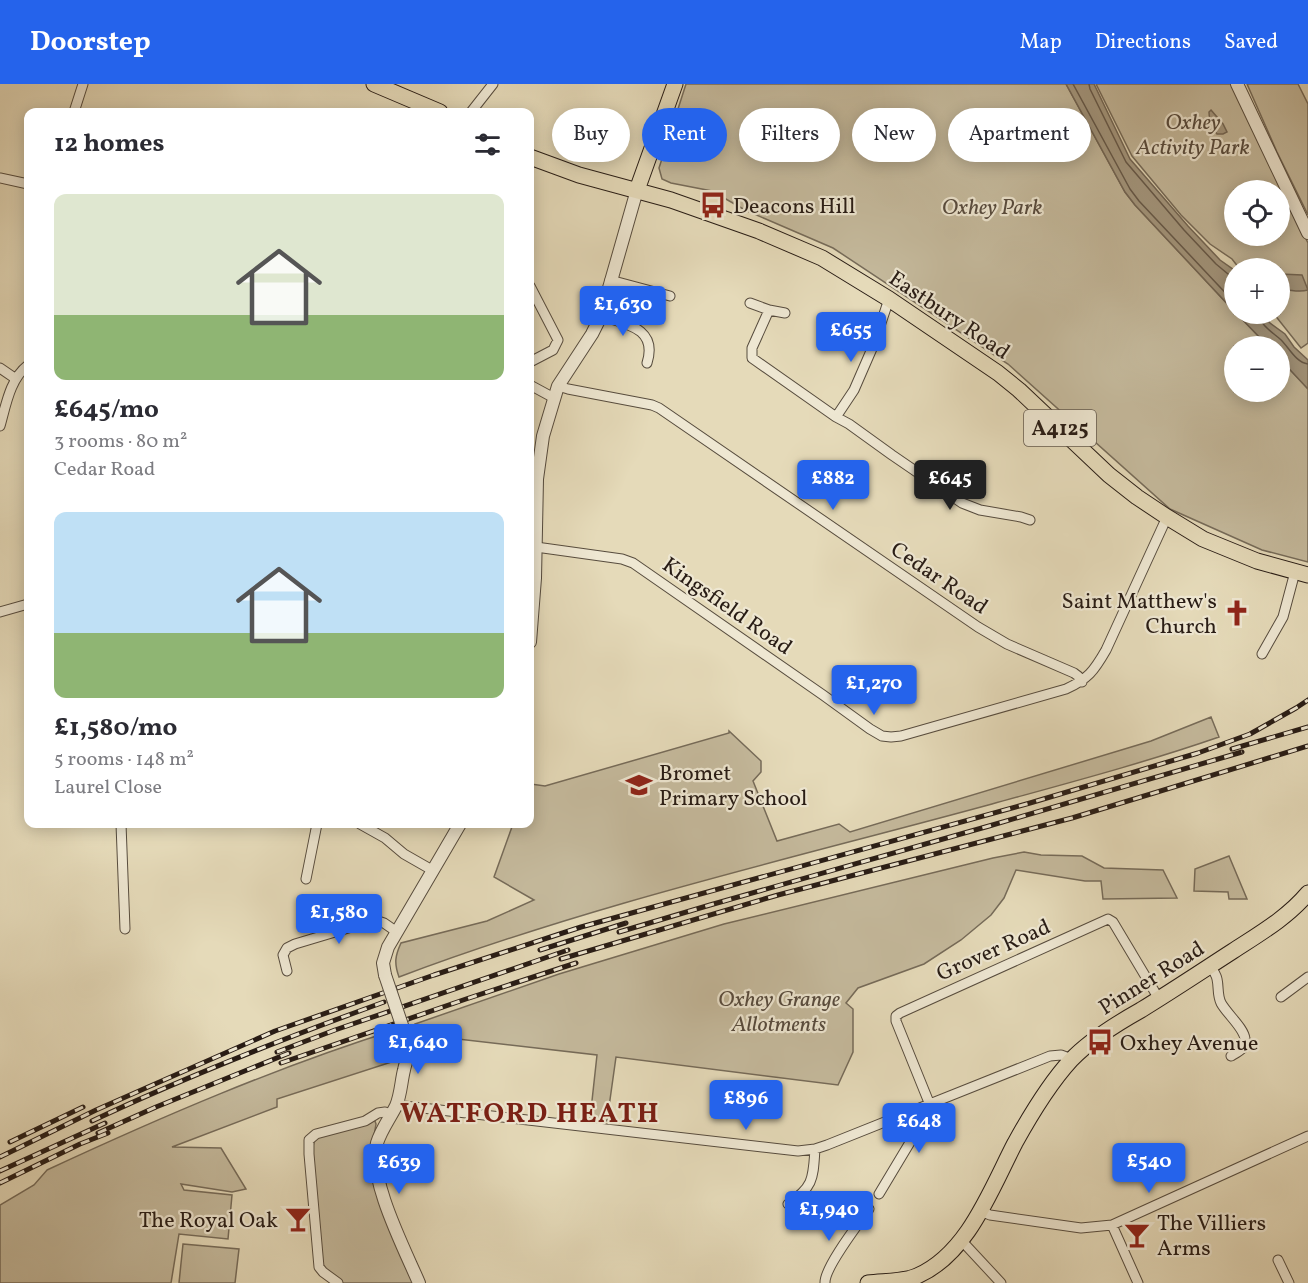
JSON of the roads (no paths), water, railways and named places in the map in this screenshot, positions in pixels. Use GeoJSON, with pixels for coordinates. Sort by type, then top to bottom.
{"type":"FeatureCollection","features":[{"type":"Feature","properties":{"kind":"main road"},"geometry":{"type":"LineString","coordinates":[[374,84],[392,87],[432,108]]}},
{"type":"Feature","properties":{"kind":"main road"},"geometry":{"type":"LineString","coordinates":[[637,190],[675,84]]}},
{"type":"Feature","properties":{"kind":"main road","name":"Eastbury Road"},"geometry":{"type":"LineString","coordinates":[[534,158],[579,175],[671,200],[770,235],[822,258],[889,299],[998,373],[1109,475],[1167,517],[1203,539],[1257,561],[1302,573]]}},
{"type":"Feature","properties":{"kind":"main road","name":"Pinner Road"},"geometry":{"type":"LineString","coordinates":[[868,1283],[905,1281],[933,1267],[952,1251],[980,1211],[1036,1107],[1060,1073],[1086,1046],[1269,928],[1308,895]]}},
{"type":"Feature","properties":{"kind":"street"},"geometry":{"type":"LineString","coordinates":[[75,108],[83,84]]}},
{"type":"Feature","properties":{"kind":"street"},"geometry":{"type":"LineString","coordinates":[[474,108],[493,84]]}},
{"type":"Feature","properties":{"kind":"street"},"geometry":{"type":"LineString","coordinates":[[1237,84],[1308,233]]}},
{"type":"Feature","properties":{"kind":"street"},"geometry":{"type":"LineString","coordinates":[[0,178],[24,183]]}},
{"type":"Feature","properties":{"kind":"street"},"geometry":{"type":"LineString","coordinates":[[534,591],[537,479],[543,436],[558,386],[601,316],[637,190]]}},
{"type":"Feature","properties":{"kind":"street"},"geometry":{"type":"LineString","coordinates":[[610,280],[670,296]]}},
{"type":"Feature","properties":{"kind":"street"},"geometry":{"type":"LineString","coordinates":[[534,294],[558,340],[553,350],[534,360]]}},
{"type":"Feature","properties":{"kind":"street"},"geometry":{"type":"LineString","coordinates":[[836,417],[854,390],[874,344],[889,299]]}},
{"type":"Feature","properties":{"kind":"street"},"geometry":{"type":"LineString","coordinates":[[750,303],[785,313]]}},
{"type":"Feature","properties":{"kind":"street"},"geometry":{"type":"LineString","coordinates":[[768,310],[752,348],[752,358],[969,506],[1030,520]]}},
{"type":"Feature","properties":{"kind":"street"},"geometry":{"type":"LineString","coordinates":[[601,316],[633,326],[644,334],[650,347],[647,363]]}},
{"type":"Feature","properties":{"kind":"street"},"geometry":{"type":"LineString","coordinates":[[0,368],[16,380]]}},
{"type":"Feature","properties":{"kind":"street"},"geometry":{"type":"LineString","coordinates":[[0,426],[10,391],[24,370]]}},
{"type":"Feature","properties":{"kind":"street","name":"Cedar Road"},"geometry":{"type":"LineString","coordinates":[[558,386],[659,408],[978,627],[1007,644],[1074,673],[1082,682]]}},
{"type":"Feature","properties":{"kind":"street"},"geometry":{"type":"LineString","coordinates":[[534,388],[554,398]]}},
{"type":"Feature","properties":{"kind":"street"},"geometry":{"type":"LineString","coordinates":[[1082,682],[1106,650],[1167,517]]}},
{"type":"Feature","properties":{"kind":"street","name":"Kingsfield Road"},"geometry":{"type":"LineString","coordinates":[[536,547],[622,559],[633,563],[882,736],[901,736],[1066,689],[1082,682]]}},
{"type":"Feature","properties":{"kind":"street"},"geometry":{"type":"LineString","coordinates":[[1262,654],[1283,617],[1302,573]]}},
{"type":"Feature","properties":{"kind":"street"},"geometry":{"type":"LineString","coordinates":[[0,612],[24,605]]}},
{"type":"Feature","properties":{"kind":"street"},"geometry":{"type":"LineString","coordinates":[[121,828],[125,929]]}},
{"type":"Feature","properties":{"kind":"street"},"geometry":{"type":"LineString","coordinates":[[306,879],[315,828]]}},
{"type":"Feature","properties":{"kind":"street"},"geometry":{"type":"LineString","coordinates":[[367,828],[432,870]]}},
{"type":"Feature","properties":{"kind":"street"},"geometry":{"type":"LineString","coordinates":[[419,1283],[383,1196],[376,1158],[377,1144],[400,1095],[409,1055],[408,1043],[385,975],[384,959],[388,947],[458,828]]}},
{"type":"Feature","properties":{"kind":"street","name":"Grover Road"},"geometry":{"type":"LineString","coordinates":[[926,1106],[896,1021],[896,1016],[900,1013],[1108,919],[1113,922],[1159,999]]}},
{"type":"Feature","properties":{"kind":"street"},"geometry":{"type":"LineString","coordinates":[[287,971],[283,955],[287,948],[295,944],[375,920],[397,932]]}},
{"type":"Feature","properties":{"kind":"street"},"geometry":{"type":"LineString","coordinates":[[1210,966],[1217,977],[1217,993],[1220,1001],[1245,1036],[1246,1041],[1243,1048],[1231,1056]]}},
{"type":"Feature","properties":{"kind":"street"},"geometry":{"type":"LineString","coordinates":[[1281,997],[1308,978]]}},
{"type":"Feature","properties":{"kind":"street"},"geometry":{"type":"LineString","coordinates":[[338,1283],[319,1267],[309,1140],[316,1134],[365,1121],[378,1113],[394,1110],[798,1151],[815,1149],[1050,1056],[1061,1055],[1072,1059]]}},
{"type":"Feature","properties":{"kind":"street"},"geometry":{"type":"LineString","coordinates":[[879,1194],[921,1124],[926,1106]]}},
{"type":"Feature","properties":{"kind":"street"},"geometry":{"type":"LineString","coordinates":[[980,1211],[990,1215],[1081,1228],[1112,1225],[1308,1136]]}},
{"type":"Feature","properties":{"kind":"street"},"geometry":{"type":"LineString","coordinates":[[788,1204],[799,1197],[813,1178],[815,1149]]}},
{"type":"Feature","properties":{"kind":"street"},"geometry":{"type":"LineString","coordinates":[[825,1283],[825,1276],[838,1254],[869,1209]]}},
{"type":"Feature","properties":{"kind":"street"},"geometry":{"type":"LineString","coordinates":[[1112,1225],[1138,1283]]}},
{"type":"Feature","properties":{"kind":"street"},"geometry":{"type":"LineString","coordinates":[[961,1240],[1000,1283]]}},
{"type":"Feature","properties":{"kind":"street"},"geometry":{"type":"LineString","coordinates":[[1278,1260],[1289,1283]]}},
{"type":"Feature","properties":{"kind":"water"},"geometry":{"type":"Polygon","coordinates":[[[1066,84],[1094,84],[1130,159],[1188,226],[1224,263],[1224,300],[1125,192],[1091,130],[1091,108],[1079,108],[1066,84]]]}},
{"type":"Feature","properties":{"kind":"water"},"geometry":{"type":"Polygon","coordinates":[[[1211,110],[1227,132],[1217,134],[1210,121],[1209,112],[1211,110]]]}},
{"type":"Feature","properties":{"kind":"water"},"geometry":{"type":"Polygon","coordinates":[[[1290,274],[1302,275],[1308,290],[1290,290],[1290,274]]]}},
{"type":"Feature","properties":{"kind":"water"},"geometry":{"type":"Polygon","coordinates":[[[1247,324],[1271,324],[1286,336],[1258,336],[1247,324]]]}},
{"type":"Feature","properties":{"kind":"water"},"geometry":{"type":"Polygon","coordinates":[[[1290,341],[1308,360],[1308,389],[1290,370],[1290,341]]]}},
{"type":"Feature","properties":{"kind":"railway"},"geometry":{"type":"LineString","coordinates":[[0,1157],[96,1110],[275,1031],[434,975],[581,927],[1030,803],[1198,753],[1250,734],[1308,700]]}},
{"type":"Feature","properties":{"kind":"railway"},"geometry":{"type":"LineString","coordinates":[[1232,749],[1308,727]]}},
{"type":"Feature","properties":{"kind":"railway"},"geometry":{"type":"LineString","coordinates":[[561,959],[778,895],[1072,818],[1308,746]]}},
{"type":"Feature","properties":{"kind":"railway"},"geometry":{"type":"LineString","coordinates":[[619,932],[1242,752]]}},
{"type":"Feature","properties":{"kind":"railway"},"geometry":{"type":"LineString","coordinates":[[540,950],[626,923]]}},
{"type":"Feature","properties":{"kind":"railway"},"geometry":{"type":"LineString","coordinates":[[277,1052],[568,950]]}},
{"type":"Feature","properties":{"kind":"railway"},"geometry":{"type":"LineString","coordinates":[[281,1063],[576,963]]}},
{"type":"Feature","properties":{"kind":"railway"},"geometry":{"type":"LineString","coordinates":[[92,1121],[236,1058],[384,1002]]}},
{"type":"Feature","properties":{"kind":"railway"},"geometry":{"type":"LineString","coordinates":[[98,1133],[289,1053]]}},
{"type":"Feature","properties":{"kind":"railway"},"geometry":{"type":"LineString","coordinates":[[10,1142],[83,1107]]}},
{"type":"Feature","properties":{"kind":"railway"},"geometry":{"type":"LineString","coordinates":[[0,1171],[105,1123]]}},
{"type":"Feature","properties":{"kind":"railway"},"geometry":{"type":"LineString","coordinates":[[0,1183],[108,1133]]}},
{"type":"Feature","properties":{"kind":"place","name":"Deacons Hill"},"geometry":{"type":"Point","coordinates":[713,205]}},
{"type":"Feature","properties":{"kind":"place","name":"Saint Matthew's Church"},"geometry":{"type":"Point","coordinates":[1237,613]}},
{"type":"Feature","properties":{"kind":"place","name":"Bromet Primary School"},"geometry":{"type":"Point","coordinates":[639,785]}},
{"type":"Feature","properties":{"kind":"place","name":"Oxhey Avenue"},"geometry":{"type":"Point","coordinates":[1100,1042]}},
{"type":"Feature","properties":{"kind":"place","name":"The Royal Oak"},"geometry":{"type":"Point","coordinates":[298,1219]}},
{"type":"Feature","properties":{"kind":"place","name":"The Villiers Arms"},"geometry":{"type":"Point","coordinates":[1137,1235]}},
{"type":"Feature","properties":{"kind":"district","name":"WATFORD HEATH"},"geometry":{"type":"Point","coordinates":[530,1112]}},
{"type":"Feature","properties":{"kind":"park label","name":"Oxhey Activity Park"},"geometry":{"type":"Point","coordinates":[1193,134]}},
{"type":"Feature","properties":{"kind":"park label","name":"Oxhey Park"},"geometry":{"type":"Point","coordinates":[992,206]}},
{"type":"Feature","properties":{"kind":"park label","name":"Oxhey Grange Allotments"},"geometry":{"type":"Point","coordinates":[779,1010]}}]}
